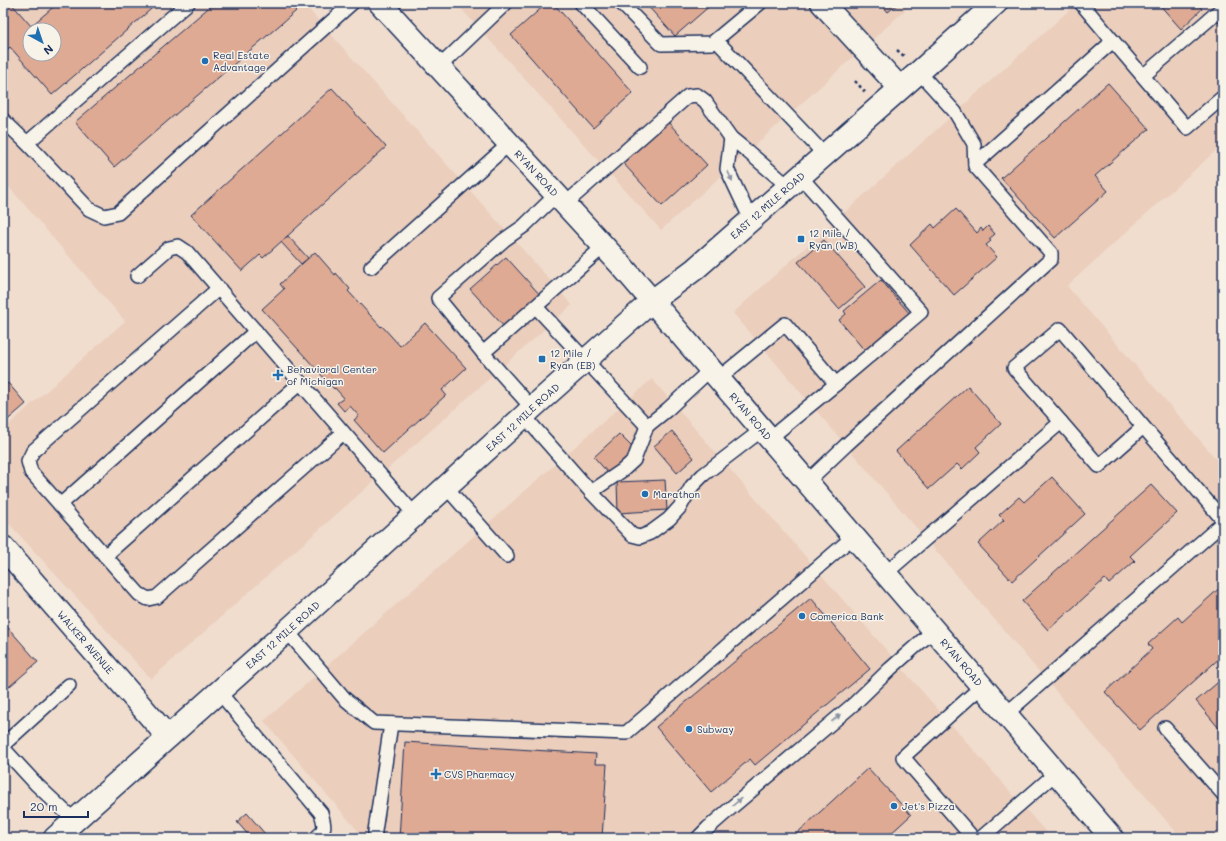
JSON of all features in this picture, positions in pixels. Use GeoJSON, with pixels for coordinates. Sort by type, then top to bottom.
{"type":"FeatureCollection","features":[{"type":"Feature","properties":{"kind":"main road","name":"RYAN ROAD"},"geometry":{"type":"LineString","coordinates":[[380,3],[652,301],[1112,838]]}},
{"type":"Feature","properties":{"kind":"main road"},"geometry":{"type":"LineString","coordinates":[[822,3],[900,88]]}},
{"type":"Feature","properties":{"kind":"main road","name":"EAST 12 MILE ROAD"},"geometry":{"type":"LineString","coordinates":[[55,838],[287,631],[652,301],[695,269],[996,3]]}},
{"type":"Feature","properties":{"kind":"main road","name":"WALKER AVENUE"},"geometry":{"type":"LineString","coordinates":[[3,547],[168,737]]}},
{"type":"Feature","properties":{"kind":"lane"},"geometry":{"type":"LineString","coordinates":[[27,143],[188,3]]}},
{"type":"Feature","properties":{"kind":"lane"},"geometry":{"type":"LineString","coordinates":[[3,120],[27,143],[89,209],[104,216],[118,213],[352,3]]}},
{"type":"Feature","properties":{"kind":"lane"},"geometry":{"type":"LineString","coordinates":[[438,67],[506,3]]}},
{"type":"Feature","properties":{"kind":"lane"},"geometry":{"type":"LineString","coordinates":[[582,3],[640,67]]}},
{"type":"Feature","properties":{"kind":"lane"},"geometry":{"type":"LineString","coordinates":[[621,3],[661,44],[712,43],[760,3]]}},
{"type":"Feature","properties":{"kind":"lane"},"geometry":{"type":"LineString","coordinates":[[1081,3],[1187,128],[1223,97]]}},
{"type":"Feature","properties":{"kind":"lane"},"geometry":{"type":"LineString","coordinates":[[1143,76],[1220,10],[1223,13]]}},
{"type":"Feature","properties":{"kind":"lane"},"geometry":{"type":"LineString","coordinates":[[716,40],[825,155]]}},
{"type":"Feature","properties":{"kind":"lane"},"geometry":{"type":"LineString","coordinates":[[975,164],[1113,41]]}},
{"type":"Feature","properties":{"kind":"lane"},"geometry":{"type":"LineString","coordinates":[[807,482],[1051,259],[1050,253],[975,166],[974,144],[955,112],[919,72]]}},
{"type":"Feature","properties":{"kind":"lane"},"geometry":{"type":"LineString","coordinates":[[697,95],[704,101],[731,138],[747,151],[794,182],[921,312],[836,384],[766,433],[702,475],[692,486],[680,507],[670,519],[650,534],[640,538],[632,535],[591,492],[483,353],[438,298],[504,240],[560,200],[688,96],[697,95]]}},
{"type":"Feature","properties":{"kind":"lane"},"geometry":{"type":"LineString","coordinates":[[731,138],[727,169],[751,220]]}},
{"type":"Feature","properties":{"kind":"lane"},"geometry":{"type":"LineString","coordinates":[[370,266],[509,144]]}},
{"type":"Feature","properties":{"kind":"lane"},"geometry":{"type":"LineString","coordinates":[[136,276],[169,248],[178,246],[187,252],[415,515]]}},
{"type":"Feature","properties":{"kind":"lane"},"geometry":{"type":"LineString","coordinates":[[483,353],[603,247]]}},
{"type":"Feature","properties":{"kind":"lane"},"geometry":{"type":"LineString","coordinates":[[219,288],[33,451],[28,461],[31,472],[139,594],[148,599],[157,597],[343,433]]}},
{"type":"Feature","properties":{"kind":"lane"},"geometry":{"type":"LineString","coordinates":[[536,307],[647,426]]}},
{"type":"Feature","properties":{"kind":"lane"},"geometry":{"type":"LineString","coordinates":[[591,492],[624,470],[634,460],[647,426],[715,374],[785,324],[836,384]]}},
{"type":"Feature","properties":{"kind":"lane"},"geometry":{"type":"LineString","coordinates":[[1006,714],[1223,521],[1060,329],[1014,368],[1099,466],[1143,427]]}},
{"type":"Feature","properties":{"kind":"lane"},"geometry":{"type":"LineString","coordinates":[[60,505],[256,331]]}},
{"type":"Feature","properties":{"kind":"lane"},"geometry":{"type":"LineString","coordinates":[[105,556],[300,383]]}},
{"type":"Feature","properties":{"kind":"lane"},"geometry":{"type":"LineString","coordinates":[[886,573],[1061,422]]}},
{"type":"Feature","properties":{"kind":"lane"},"geometry":{"type":"LineString","coordinates":[[446,487],[507,556]]}},
{"type":"Feature","properties":{"kind":"lane"},"geometry":{"type":"LineString","coordinates":[[287,631],[345,699],[374,723],[626,733],[854,536]]}},
{"type":"Feature","properties":{"kind":"lane"},"geometry":{"type":"LineString","coordinates":[[698,838],[855,703],[890,669],[934,630]]}},
{"type":"Feature","properties":{"kind":"lane"},"geometry":{"type":"LineString","coordinates":[[3,744],[69,685]]}},
{"type":"Feature","properties":{"kind":"lane"},"geometry":{"type":"LineString","coordinates":[[973,838],[903,757],[982,686]]}},
{"type":"Feature","properties":{"kind":"lane"},"geometry":{"type":"LineString","coordinates":[[219,692],[321,813],[325,824],[323,831],[316,838]]}},
{"type":"Feature","properties":{"kind":"lane"},"geometry":{"type":"LineString","coordinates":[[375,838],[391,724]]}},
{"type":"Feature","properties":{"kind":"lane"},"geometry":{"type":"LineString","coordinates":[[1164,728],[1223,794]]}},
{"type":"Feature","properties":{"kind":"lane"},"geometry":{"type":"LineString","coordinates":[[3,748],[74,821]]}},
{"type":"Feature","properties":{"kind":"lane"},"geometry":{"type":"LineString","coordinates":[[981,838],[1056,773]]}},
{"type":"Feature","properties":{"kind":"shaded area","name":"Behavioral Center of Michigan"},"geometry":{"type":"Polygon","coordinates":[[[3,3],[303,3],[572,305],[151,679],[3,517],[3,430],[125,321],[3,180],[3,3]]]}},
{"type":"Feature","properties":{"kind":"shaded area"},"geometry":{"type":"Polygon","coordinates":[[[456,3],[913,3],[661,230],[456,3]]]}},
{"type":"Feature","properties":{"kind":"shaded area"},"geometry":{"type":"Polygon","coordinates":[[[1077,3],[1223,3],[1223,144],[1067,286],[1223,467],[1223,838],[1181,838],[733,313],[1077,3]]]}},
{"type":"Feature","properties":{"kind":"shaded area"},"geometry":{"type":"Polygon","coordinates":[[[652,379],[1051,838],[351,838],[358,831],[264,721],[652,379]]]}},
{"type":"Feature","properties":{"kind":"building"},"geometry":{"type":"Polygon","coordinates":[[[3,3],[11,3],[28,22],[22,22],[22,61],[10,47],[3,53],[3,3]]]}},
{"type":"Feature","properties":{"kind":"building"},"geometry":{"type":"Polygon","coordinates":[[[58,3],[158,3],[52,95],[23,62],[62,62],[62,22],[36,22],[58,3]]]}},
{"type":"Feature","properties":{"kind":"building"},"geometry":{"type":"Polygon","coordinates":[[[214,3],[289,3],[296,11],[114,167],[75,122],[214,3]]]}},
{"type":"Feature","properties":{"kind":"building"},"geometry":{"type":"Polygon","coordinates":[[[547,3],[553,3],[633,93],[593,128],[511,35],[547,3]]]}},
{"type":"Feature","properties":{"kind":"building"},"geometry":{"type":"Polygon","coordinates":[[[645,3],[713,3],[675,36],[645,3]]]}},
{"type":"Feature","properties":{"kind":"building"},"geometry":{"type":"Polygon","coordinates":[[[880,3],[899,3],[888,12],[880,3]]]}},
{"type":"Feature","properties":{"kind":"building"},"geometry":{"type":"Polygon","coordinates":[[[1158,3],[1197,3],[1202,9],[1181,29],[1158,3]]]}},
{"type":"Feature","properties":{"kind":"building"},"geometry":{"type":"Polygon","coordinates":[[[1108,83],[1149,129],[1095,176],[1108,191],[1055,238],[1001,178],[1108,83]]]}},
{"type":"Feature","properties":{"kind":"building"},"geometry":{"type":"Polygon","coordinates":[[[332,88],[386,147],[263,258],[260,255],[242,271],[191,215],[332,88]]]}},
{"type":"Feature","properties":{"kind":"building"},"geometry":{"type":"Polygon","coordinates":[[[668,122],[707,165],[662,206],[623,163],[668,122]]]}},
{"type":"Feature","properties":{"kind":"building"},"geometry":{"type":"Polygon","coordinates":[[[956,209],[977,233],[981,228],[983,231],[988,226],[995,234],[989,239],[991,241],[986,245],[997,257],[954,295],[910,245],[932,224],[935,228],[956,209]]]}},
{"type":"Feature","properties":{"kind":"building"},"geometry":{"type":"Polygon","coordinates":[[[288,236],[308,258],[301,264],[281,242],[288,236]]]}},
{"type":"Feature","properties":{"kind":"building"},"geometry":{"type":"Polygon","coordinates":[[[824,240],[865,287],[839,309],[798,262],[824,240]]]}},
{"type":"Feature","properties":{"kind":"building"},"geometry":{"type":"Polygon","coordinates":[[[315,252],[335,275],[336,273],[350,289],[348,291],[400,346],[425,323],[466,368],[442,390],[446,395],[383,453],[354,420],[359,416],[350,406],[344,411],[337,403],[344,398],[335,388],[334,389],[262,309],[284,289],[280,284],[315,252]]]}},
{"type":"Feature","properties":{"kind":"building"},"geometry":{"type":"Polygon","coordinates":[[[506,257],[542,297],[506,329],[470,289],[506,257]]]}},
{"type":"Feature","properties":{"kind":"building"},"geometry":{"type":"Polygon","coordinates":[[[881,280],[910,314],[865,351],[839,320],[846,314],[844,311],[881,280]]]}},
{"type":"Feature","properties":{"kind":"building"},"geometry":{"type":"Polygon","coordinates":[[[8,383],[26,404],[3,424],[3,387],[8,383]]]}},
{"type":"Feature","properties":{"kind":"building"},"geometry":{"type":"Polygon","coordinates":[[[968,386],[1001,424],[976,447],[980,452],[962,469],[957,464],[929,489],[896,451],[968,386]]]}},
{"type":"Feature","properties":{"kind":"building"},"geometry":{"type":"Polygon","coordinates":[[[672,431],[694,458],[677,473],[654,446],[672,431]]]}},
{"type":"Feature","properties":{"kind":"building"},"geometry":{"type":"Polygon","coordinates":[[[619,434],[635,450],[609,474],[594,457],[619,434]]]}},
{"type":"Feature","properties":{"kind":"building"},"geometry":{"type":"Polygon","coordinates":[[[1052,477],[1085,514],[1012,581],[978,544],[1004,520],[999,515],[1019,497],[1024,502],[1052,477]]]}},
{"type":"Feature","properties":{"kind":"building"},"geometry":{"type":"Polygon","coordinates":[[[665,480],[667,510],[618,513],[617,482],[665,480]]]}},
{"type":"Feature","properties":{"kind":"building"},"geometry":{"type":"Polygon","coordinates":[[[1151,485],[1177,513],[1130,556],[1135,561],[1109,584],[1105,579],[1048,630],[1022,601],[1151,485]]]}},
{"type":"Feature","properties":{"kind":"building"},"geometry":{"type":"Polygon","coordinates":[[[1223,585],[1223,655],[1140,730],[1105,692],[1152,649],[1148,644],[1178,617],[1182,622],[1223,585]]]}},
{"type":"Feature","properties":{"kind":"building"},"geometry":{"type":"Polygon","coordinates":[[[811,598],[870,669],[755,765],[750,759],[711,792],[656,727],[811,598]]]}},
{"type":"Feature","properties":{"kind":"building"},"geometry":{"type":"Polygon","coordinates":[[[3,622],[38,662],[3,692],[3,622]]]}},
{"type":"Feature","properties":{"kind":"building"},"geometry":{"type":"Polygon","coordinates":[[[1223,678],[1223,733],[1196,701],[1223,678]]]}},
{"type":"Feature","properties":{"kind":"building"},"geometry":{"type":"Polygon","coordinates":[[[405,742],[596,754],[595,764],[607,764],[602,838],[399,838],[405,742]]]}},
{"type":"Feature","properties":{"kind":"building"},"geometry":{"type":"Polygon","coordinates":[[[868,768],[911,815],[886,838],[797,838],[795,835],[868,768]]]}},
{"type":"Feature","properties":{"kind":"building"},"geometry":{"type":"Polygon","coordinates":[[[247,813],[266,835],[262,838],[251,838],[237,822],[247,813]]]}},
{"type":"Feature","properties":{"kind":"place","name":"Real Estate Advantage"},"geometry":{"type":"Point","coordinates":[205,61]}},
{"type":"Feature","properties":{"kind":"place","name":"12 Mile / Ryan (WB)"},"geometry":{"type":"Point","coordinates":[801,239]}},
{"type":"Feature","properties":{"kind":"place","name":"12 Mile / Ryan (EB)"},"geometry":{"type":"Point","coordinates":[542,359]}},
{"type":"Feature","properties":{"kind":"place","name":"Behavioral Center of Michigan"},"geometry":{"type":"Point","coordinates":[278,375]}},
{"type":"Feature","properties":{"kind":"place","name":"Marathon"},"geometry":{"type":"Point","coordinates":[645,494]}},
{"type":"Feature","properties":{"kind":"place","name":"Comerica Bank"},"geometry":{"type":"Point","coordinates":[802,616]}},
{"type":"Feature","properties":{"kind":"place","name":"Subway"},"geometry":{"type":"Point","coordinates":[689,729]}},
{"type":"Feature","properties":{"kind":"place","name":"CVS Pharmacy"},"geometry":{"type":"Point","coordinates":[436,774]}},
{"type":"Feature","properties":{"kind":"place","name":"Jet's Pizza"},"geometry":{"type":"Point","coordinates":[894,806]}}]}
